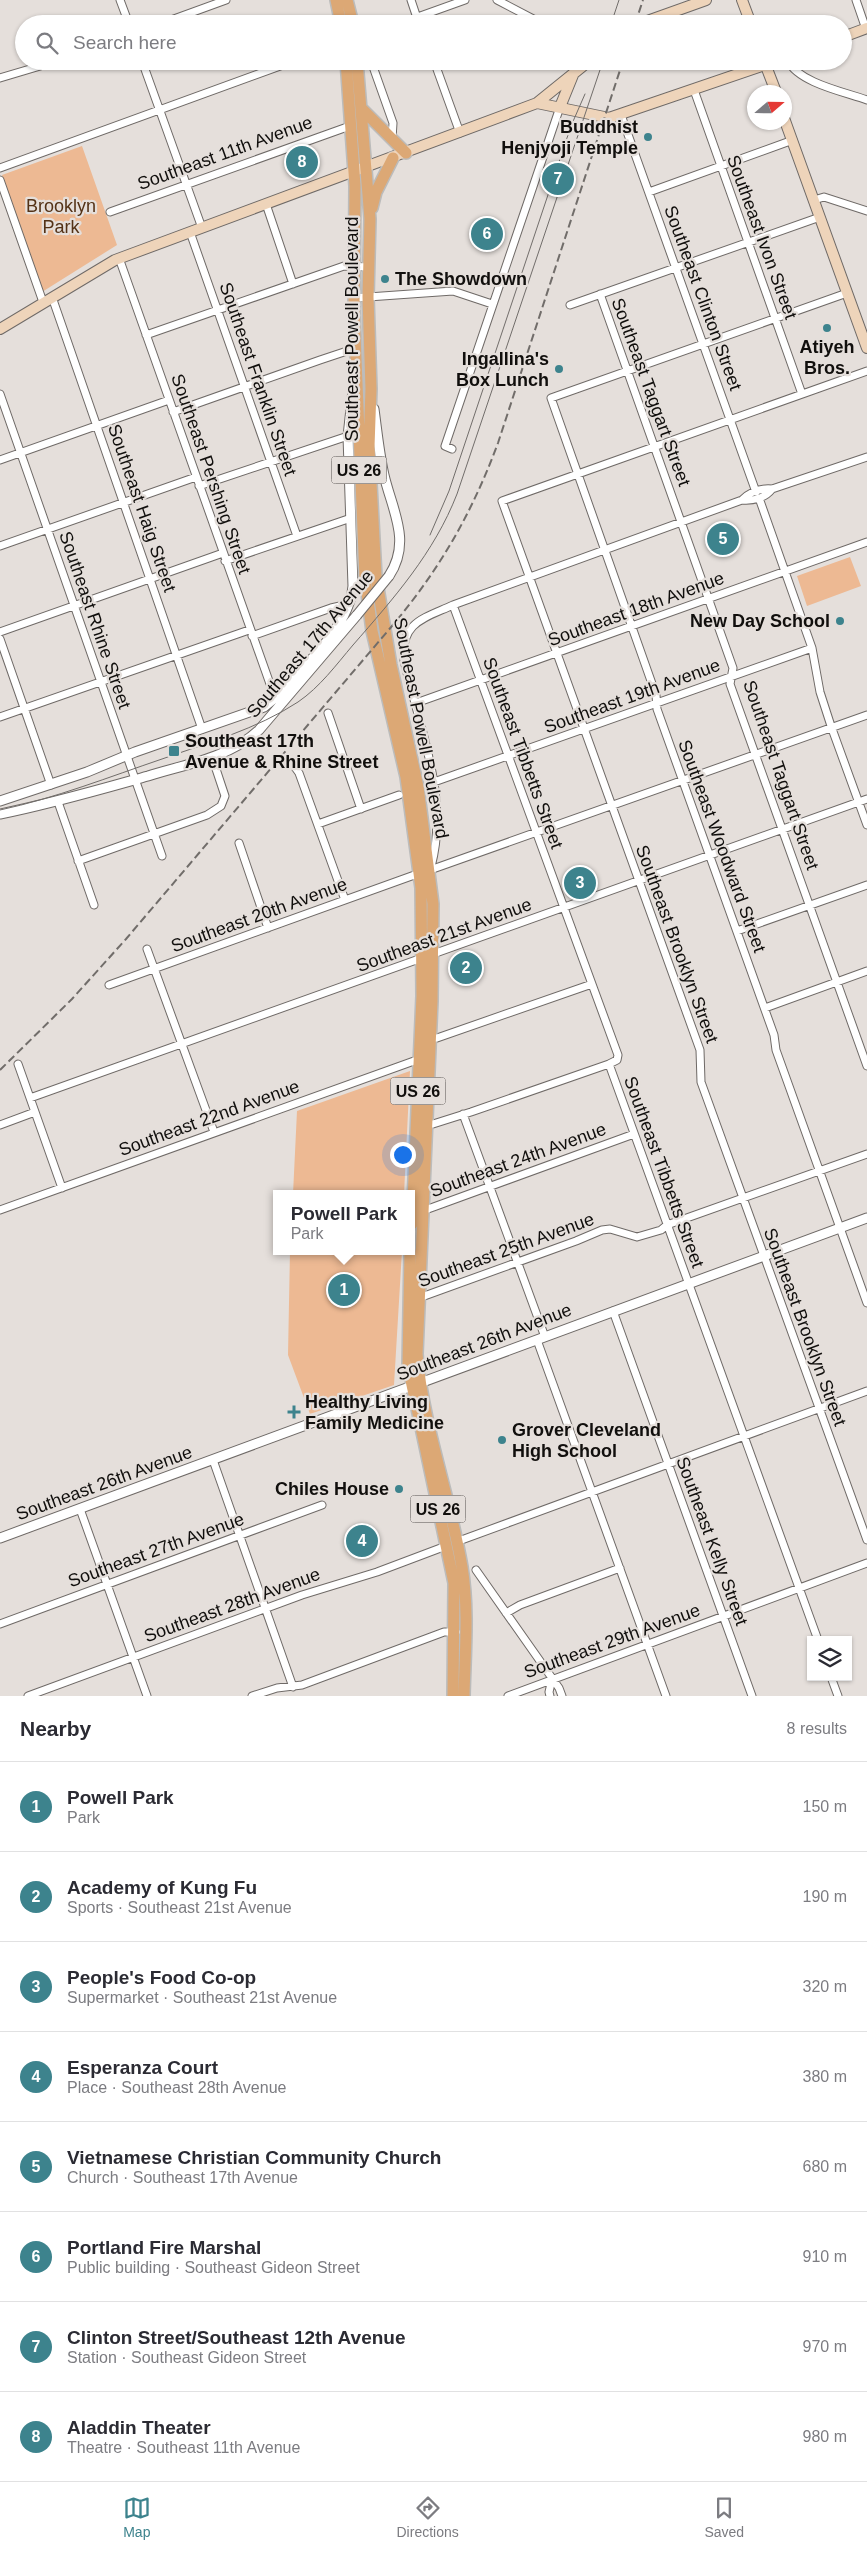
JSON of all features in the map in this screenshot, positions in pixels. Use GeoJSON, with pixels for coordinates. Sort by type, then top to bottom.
{"type":"FeatureCollection","features":[{"type":"Feature","properties":{"kind":"main road"},"geometry":{"type":"LineString","coordinates":[[336,0],[339,15]]}},
{"type":"Feature","properties":{"kind":"main road"},"geometry":{"type":"LineString","coordinates":[[347,0],[351,15]]}},
{"type":"Feature","properties":{"kind":"main road"},"geometry":{"type":"LineString","coordinates":[[664,15],[706,0]]}},
{"type":"Feature","properties":{"kind":"main road"},"geometry":{"type":"LineString","coordinates":[[742,0],[748,15]]}},
{"type":"Feature","properties":{"kind":"main road"},"geometry":{"type":"LineString","coordinates":[[852,34],[867,28]]}},
{"type":"Feature","properties":{"kind":"main road","name":"Southeast Powell Boulevard"},"geometry":{"type":"LineString","coordinates":[[347,70],[354,172],[354,298],[359,473],[368,602],[376,650],[405,769],[425,872]]}},
{"type":"Feature","properties":{"kind":"main road","name":"Southeast Powell Boulevard"},"geometry":{"type":"LineString","coordinates":[[358,70],[370,219],[368,267],[371,389],[370,472],[376,576],[391,665],[418,787],[425,872],[428,956],[415,1254]]}},
{"type":"Feature","properties":{"kind":"main road"},"geometry":{"type":"LineString","coordinates":[[0,329],[119,258],[393,158],[537,103],[578,70]]}},
{"type":"Feature","properties":{"kind":"main road"},"geometry":{"type":"LineString","coordinates":[[537,103],[601,118],[621,115],[747,70]]}},
{"type":"Feature","properties":{"kind":"main road"},"geometry":{"type":"LineString","coordinates":[[768,70],[773,85]]}},
{"type":"Feature","properties":{"kind":"main road"},"geometry":{"type":"LineString","coordinates":[[560,107],[574,73]]}},
{"type":"Feature","properties":{"kind":"main road"},"geometry":{"type":"LineString","coordinates":[[361,108],[406,153]]}},
{"type":"Feature","properties":{"kind":"main road"},"geometry":{"type":"LineString","coordinates":[[789,130],[867,348]]}},
{"type":"Feature","properties":{"kind":"main road"},"geometry":{"type":"LineString","coordinates":[[370,219],[376,192],[393,158]]}},
{"type":"Feature","properties":{"kind":"main road","name":"Southeast Powell Boulevard"},"geometry":{"type":"LineString","coordinates":[[410,1255],[417,1354],[416,1386],[451,1544],[464,1583],[453,1696]]}},
{"type":"Feature","properties":{"kind":"main road","name":"Southeast Powell Boulevard"},"geometry":{"type":"LineString","coordinates":[[413,1299],[415,1255]]}},
{"type":"Feature","properties":{"kind":"main road","name":"Southeast Powell Boulevard"},"geometry":{"type":"LineString","coordinates":[[460,1632],[464,1696]]}},
{"type":"Feature","properties":{"kind":"street"},"geometry":{"type":"LineString","coordinates":[[120,0],[125,15]]}},
{"type":"Feature","properties":{"kind":"street"},"geometry":{"type":"LineString","coordinates":[[185,15],[226,0]]}},
{"type":"Feature","properties":{"kind":"street"},"geometry":{"type":"LineString","coordinates":[[411,0],[416,15]]}},
{"type":"Feature","properties":{"kind":"street"},"geometry":{"type":"LineString","coordinates":[[430,15],[465,0]]}},
{"type":"Feature","properties":{"kind":"street"},"geometry":{"type":"LineString","coordinates":[[497,0],[526,15]]}},
{"type":"Feature","properties":{"kind":"street"},"geometry":{"type":"LineString","coordinates":[[856,0],[867,28]]}},
{"type":"Feature","properties":{"kind":"street"},"geometry":{"type":"LineString","coordinates":[[0,78],[27,70]]}},
{"type":"Feature","properties":{"kind":"street"},"geometry":{"type":"LineString","coordinates":[[145,70],[202,228]]}},
{"type":"Feature","properties":{"kind":"street"},"geometry":{"type":"LineString","coordinates":[[0,168],[269,70]]}},
{"type":"Feature","properties":{"kind":"street"},"geometry":{"type":"LineString","coordinates":[[374,70],[393,123],[392,140]]}},
{"type":"Feature","properties":{"kind":"street"},"geometry":{"type":"LineString","coordinates":[[437,70],[460,133]]}},
{"type":"Feature","properties":{"kind":"street"},"geometry":{"type":"LineString","coordinates":[[794,70],[805,79],[867,100]]}},
{"type":"Feature","properties":{"kind":"street","name":"Southeast Ivon Street"},"geometry":{"type":"LineString","coordinates":[[694,90],[802,394]]}},
{"type":"Feature","properties":{"kind":"street"},"geometry":{"type":"LineString","coordinates":[[452,449],[445,446],[560,107]]}},
{"type":"Feature","properties":{"kind":"street","name":"Southeast Clinton Street"},"geometry":{"type":"LineString","coordinates":[[621,115],[812,648],[820,692],[867,826]]}},
{"type":"Feature","properties":{"kind":"street","name":"Southeast 11th Avenue"},"geometry":{"type":"LineString","coordinates":[[110,212],[350,126]]}},
{"type":"Feature","properties":{"kind":"street"},"geometry":{"type":"LineString","coordinates":[[649,192],[793,140]]}},
{"type":"Feature","properties":{"kind":"street","name":"Southeast Haig Street"},"geometry":{"type":"LineString","coordinates":[[0,180],[97,426],[178,654],[202,729]]}},
{"type":"Feature","properties":{"kind":"street"},"geometry":{"type":"LineString","coordinates":[[814,200],[824,197],[867,211]]}},
{"type":"Feature","properties":{"kind":"street"},"geometry":{"type":"LineString","coordinates":[[266,204],[293,284]]}},
{"type":"Feature","properties":{"kind":"street"},"geometry":{"type":"LineString","coordinates":[[570,305],[820,216]]}},
{"type":"Feature","properties":{"kind":"street","name":"Southeast Franklin Street"},"geometry":{"type":"LineString","coordinates":[[190,232],[297,536]]}},
{"type":"Feature","properties":{"kind":"street","name":"Southeast Pershing Street"},"geometry":{"type":"LineString","coordinates":[[119,258],[275,698]]}},
{"type":"Feature","properties":{"kind":"street"},"geometry":{"type":"LineString","coordinates":[[146,335],[344,266],[368,267]]}},
{"type":"Feature","properties":{"kind":"street"},"geometry":{"type":"LineString","coordinates":[[354,298],[453,291],[492,304]]}},
{"type":"Feature","properties":{"kind":"street"},"geometry":{"type":"LineString","coordinates":[[627,371],[847,293]]}},
{"type":"Feature","properties":{"kind":"street","name":"Southeast Taggart Street"},"geometry":{"type":"LineString","coordinates":[[600,294],[733,668],[730,684],[867,1066]]}},
{"type":"Feature","properties":{"kind":"street"},"geometry":{"type":"LineString","coordinates":[[173,412],[347,351],[357,356]]}},
{"type":"Feature","properties":{"kind":"street","name":"Southeast 17th Avenue"},"geometry":{"type":"LineString","coordinates":[[0,801],[51,785],[127,755],[264,707],[275,698],[336,629],[348,607],[353,586],[348,436],[350,399],[357,356]]}},
{"type":"Feature","properties":{"kind":"street","name":"Southeast Woodward Street"},"geometry":{"type":"LineString","coordinates":[[627,371],[551,398],[633,626],[683,780],[774,1035],[776,1050],[867,1303]]}},
{"type":"Feature","properties":{"kind":"street"},"geometry":{"type":"LineString","coordinates":[[578,474],[867,372]]}},
{"type":"Feature","properties":{"kind":"street","name":"Southeast 17th Avenue"},"geometry":{"type":"LineString","coordinates":[[0,814],[58,802],[212,757],[240,745],[259,730],[390,576],[400,553],[400,531],[381,462],[371,389]]}},
{"type":"Feature","properties":{"kind":"street","name":"Southeast Rhine Street"},"geometry":{"type":"LineString","coordinates":[[0,394],[162,856]]}},
{"type":"Feature","properties":{"kind":"street"},"geometry":{"type":"LineString","coordinates":[[0,460],[169,400]]}},
{"type":"Feature","properties":{"kind":"street"},"geometry":{"type":"LineString","coordinates":[[199,486],[348,436]]}},
{"type":"Feature","properties":{"kind":"street"},"geometry":{"type":"LineString","coordinates":[[425,872],[437,840],[438,818],[434,782],[404,660],[404,645],[408,632],[425,617],[453,605],[682,523],[742,500],[747,495],[758,495],[765,488],[772,490],[867,457]]}},
{"type":"Feature","properties":{"kind":"street","name":"Southeast Brooklyn Street"},"geometry":{"type":"LineString","coordinates":[[578,474],[502,501],[700,1050],[701,1082],[867,1540]]}},
{"type":"Feature","properties":{"kind":"street"},"geometry":{"type":"LineString","coordinates":[[0,546],[196,477]]}},
{"type":"Feature","properties":{"kind":"street"},"geometry":{"type":"LineString","coordinates":[[0,632],[150,578],[297,536],[351,518]]}},
{"type":"Feature","properties":{"kind":"street","name":"Southeast 18th Avenue"},"geometry":{"type":"LineString","coordinates":[[416,703],[867,542]]}},
{"type":"Feature","properties":{"kind":"street","name":"Southeast Tibbetts Street"},"geometry":{"type":"LineString","coordinates":[[453,605],[618,1055],[617,1060],[609,1064],[817,1636]]}},
{"type":"Feature","properties":{"kind":"street"},"geometry":{"type":"LineString","coordinates":[[0,717],[178,654],[331,608],[348,607]]}},
{"type":"Feature","properties":{"kind":"street"},"geometry":{"type":"LineString","coordinates":[[0,638],[51,785]]}},
{"type":"Feature","properties":{"kind":"street","name":"Southeast 19th Avenue"},"geometry":{"type":"LineString","coordinates":[[434,782],[812,648]]}},
{"type":"Feature","properties":{"kind":"street"},"geometry":{"type":"LineString","coordinates":[[328,713],[362,809]]}},
{"type":"Feature","properties":{"kind":"street","name":"Southeast 20th Avenue"},"geometry":{"type":"LineString","coordinates":[[109,985],[867,714]]}},
{"type":"Feature","properties":{"kind":"street"},"geometry":{"type":"LineString","coordinates":[[78,861],[207,815],[223,803],[226,796],[212,757]]}},
{"type":"Feature","properties":{"kind":"street"},"geometry":{"type":"LineString","coordinates":[[294,766],[299,773],[345,900]]}},
{"type":"Feature","properties":{"kind":"street"},"geometry":{"type":"LineString","coordinates":[[318,824],[399,795]]}},
{"type":"Feature","properties":{"kind":"street","name":"Southeast 21st Avenue"},"geometry":{"type":"LineString","coordinates":[[30,1098],[867,799]]}},
{"type":"Feature","properties":{"kind":"street"},"geometry":{"type":"LineString","coordinates":[[58,802],[94,905]]}},
{"type":"Feature","properties":{"kind":"street"},"geometry":{"type":"LineString","coordinates":[[239,843],[268,928]]}},
{"type":"Feature","properties":{"kind":"street"},"geometry":{"type":"LineString","coordinates":[[737,931],[867,885]]}},
{"type":"Feature","properties":{"kind":"street"},"geometry":{"type":"LineString","coordinates":[[147,949],[214,1132]]}},
{"type":"Feature","properties":{"kind":"street"},"geometry":{"type":"LineString","coordinates":[[764,1008],[867,971]]}},
{"type":"Feature","properties":{"kind":"street"},"geometry":{"type":"LineString","coordinates":[[425,1038],[436,1038],[592,984]]}},
{"type":"Feature","properties":{"kind":"street","name":"Southeast 22nd Avenue"},"geometry":{"type":"LineString","coordinates":[[0,1210],[414,1060],[424,1061]]}},
{"type":"Feature","properties":{"kind":"street"},"geometry":{"type":"LineString","coordinates":[[18,1064],[62,1188]]}},
{"type":"Feature","properties":{"kind":"street"},"geometry":{"type":"LineString","coordinates":[[421,1124],[433,1124],[609,1064]]}},
{"type":"Feature","properties":{"kind":"street"},"geometry":{"type":"LineString","coordinates":[[0,1125],[35,1112]]}},
{"type":"Feature","properties":{"kind":"street"},"geometry":{"type":"LineString","coordinates":[[463,1114],[517,1262],[592,1493],[666,1696]]}},
{"type":"Feature","properties":{"kind":"street","name":"Southeast 24th Avenue"},"geometry":{"type":"LineString","coordinates":[[417,1209],[490,1186],[634,1134]]}},
{"type":"Feature","properties":{"kind":"street","name":"Southeast 25th Avenue"},"geometry":{"type":"LineString","coordinates":[[413,1299],[602,1230],[610,1229],[637,1237],[661,1230],[667,1225],[867,1154]]}},
{"type":"Feature","properties":{"kind":"street","name":"Southeast 26th Avenue"},"geometry":{"type":"LineString","coordinates":[[0,1538],[867,1218]]}},
{"type":"Feature","properties":{"kind":"street","name":"Southeast Kelly Street"},"geometry":{"type":"LineString","coordinates":[[613,1311],[667,1465],[752,1696]]}},
{"type":"Feature","properties":{"kind":"street","name":"Southeast 28th Avenue"},"geometry":{"type":"LineString","coordinates":[[28,1696],[332,1584],[377,1572],[867,1391]]}},
{"type":"Feature","properties":{"kind":"street"},"geometry":{"type":"LineString","coordinates":[[213,1460],[293,1687]]}},
{"type":"Feature","properties":{"kind":"street","name":"Southeast 27th Avenue"},"geometry":{"type":"LineString","coordinates":[[0,1624],[322,1505]]}},
{"type":"Feature","properties":{"kind":"street"},"geometry":{"type":"LineString","coordinates":[[80,1509],[147,1696]]}},
{"type":"Feature","properties":{"kind":"street","name":"Southeast 29th Avenue"},"geometry":{"type":"LineString","coordinates":[[508,1696],[867,1563]]}},
{"type":"Feature","properties":{"kind":"street"},"geometry":{"type":"LineString","coordinates":[[506,1613],[520,1605],[620,1568]]}},
{"type":"Feature","properties":{"kind":"street"},"geometry":{"type":"LineString","coordinates":[[476,1570],[562,1696]]}},
{"type":"Feature","properties":{"kind":"street"},"geometry":{"type":"LineString","coordinates":[[252,1696],[277,1688],[293,1687],[444,1632],[460,1632]]}},
{"type":"Feature","properties":{"kind":"street"},"geometry":{"type":"LineString","coordinates":[[550,1696],[552,1680]]}},
{"type":"Feature","properties":{"kind":"street"},"geometry":{"type":"LineString","coordinates":[[832,1681],[838,1696]]}},
{"type":"Feature","properties":{"kind":"green space","name":"Brooklyn Park"},"geometry":{"type":"Polygon","coordinates":[[[82,146],[117,245],[42,292],[2,175],[82,146]]]}},
{"type":"Feature","properties":{"kind":"green space"},"geometry":{"type":"Polygon","coordinates":[[[850,557],[861,586],[807,606],[797,576],[850,557]]]}},
{"type":"Feature","properties":{"kind":"green space"},"geometry":{"type":"Polygon","coordinates":[[[410,1071],[404,1190],[293,1190],[297,1111],[410,1071]]]}},
{"type":"Feature","properties":{"kind":"green space"},"geometry":{"type":"Polygon","coordinates":[[[290,1255],[402,1255],[394,1385],[310,1414],[288,1355],[290,1255]]]}},
{"type":"Feature","properties":{"kind":"tram line"},"geometry":{"type":"LineString","coordinates":[[614,15],[619,0]]}},
{"type":"Feature","properties":{"kind":"tram line"},"geometry":{"type":"LineString","coordinates":[[0,810],[102,780],[249,728],[282,712],[298,702],[321,683],[398,592],[437,536],[457,494],[600,70]]}},
{"type":"Feature","properties":{"kind":"tram line"},"geometry":{"type":"LineString","coordinates":[[430,535],[449,491],[571,126],[585,94]]}},
{"type":"Feature","properties":{"kind":"railway"},"geometry":{"type":"LineString","coordinates":[[638,15],[643,0]]}},
{"type":"Feature","properties":{"kind":"railway"},"geometry":{"type":"LineString","coordinates":[[0,1070],[72,999],[126,939],[392,626],[440,562],[466,517],[498,443],[620,70]]}},
{"type":"Feature","properties":{"kind":"place","name":"Buddhist Henjyoji Temple"},"geometry":{"type":"Point","coordinates":[648,137]}},
{"type":"Feature","properties":{"kind":"place","name":"Aladdin Theater"},"geometry":{"type":"Point","coordinates":[302,162]}},
{"type":"Feature","properties":{"kind":"place","name":"Clinton Street/Southeast 12th Avenue"},"geometry":{"type":"Point","coordinates":[558,179]}},
{"type":"Feature","properties":{"kind":"place","name":"Portland Fire Marshal"},"geometry":{"type":"Point","coordinates":[487,234]}},
{"type":"Feature","properties":{"kind":"place","name":"The Showdown"},"geometry":{"type":"Point","coordinates":[385,279]}},
{"type":"Feature","properties":{"kind":"place","name":"Atiyeh Bros."},"geometry":{"type":"Point","coordinates":[827,328]}},
{"type":"Feature","properties":{"kind":"place","name":"Ingallina's Box Lunch"},"geometry":{"type":"Point","coordinates":[559,369]}},
{"type":"Feature","properties":{"kind":"place","name":"Vietnamese Christian Community Church"},"geometry":{"type":"Point","coordinates":[723,539]}},
{"type":"Feature","properties":{"kind":"place","name":"New Day School"},"geometry":{"type":"Point","coordinates":[840,621]}},
{"type":"Feature","properties":{"kind":"place","name":"Southeast 17th Avenue & Rhine Street"},"geometry":{"type":"Point","coordinates":[174,751]}},
{"type":"Feature","properties":{"kind":"place","name":"People's Food Co-op"},"geometry":{"type":"Point","coordinates":[580,883]}},
{"type":"Feature","properties":{"kind":"place","name":"Academy of Kung Fu"},"geometry":{"type":"Point","coordinates":[466,968]}},
{"type":"Feature","properties":{"kind":"place","name":"Powell Park"},"geometry":{"type":"Point","coordinates":[344,1290]}},
{"type":"Feature","properties":{"kind":"place","name":"Healthy Living Family Medicine"},"geometry":{"type":"Point","coordinates":[294,1412]}},
{"type":"Feature","properties":{"kind":"place","name":"Grover Cleveland High School"},"geometry":{"type":"Point","coordinates":[502,1440]}},
{"type":"Feature","properties":{"kind":"place","name":"Chiles House"},"geometry":{"type":"Point","coordinates":[399,1489]}},
{"type":"Feature","properties":{"kind":"place","name":"Esperanza Court"},"geometry":{"type":"Point","coordinates":[362,1541]}}]}
